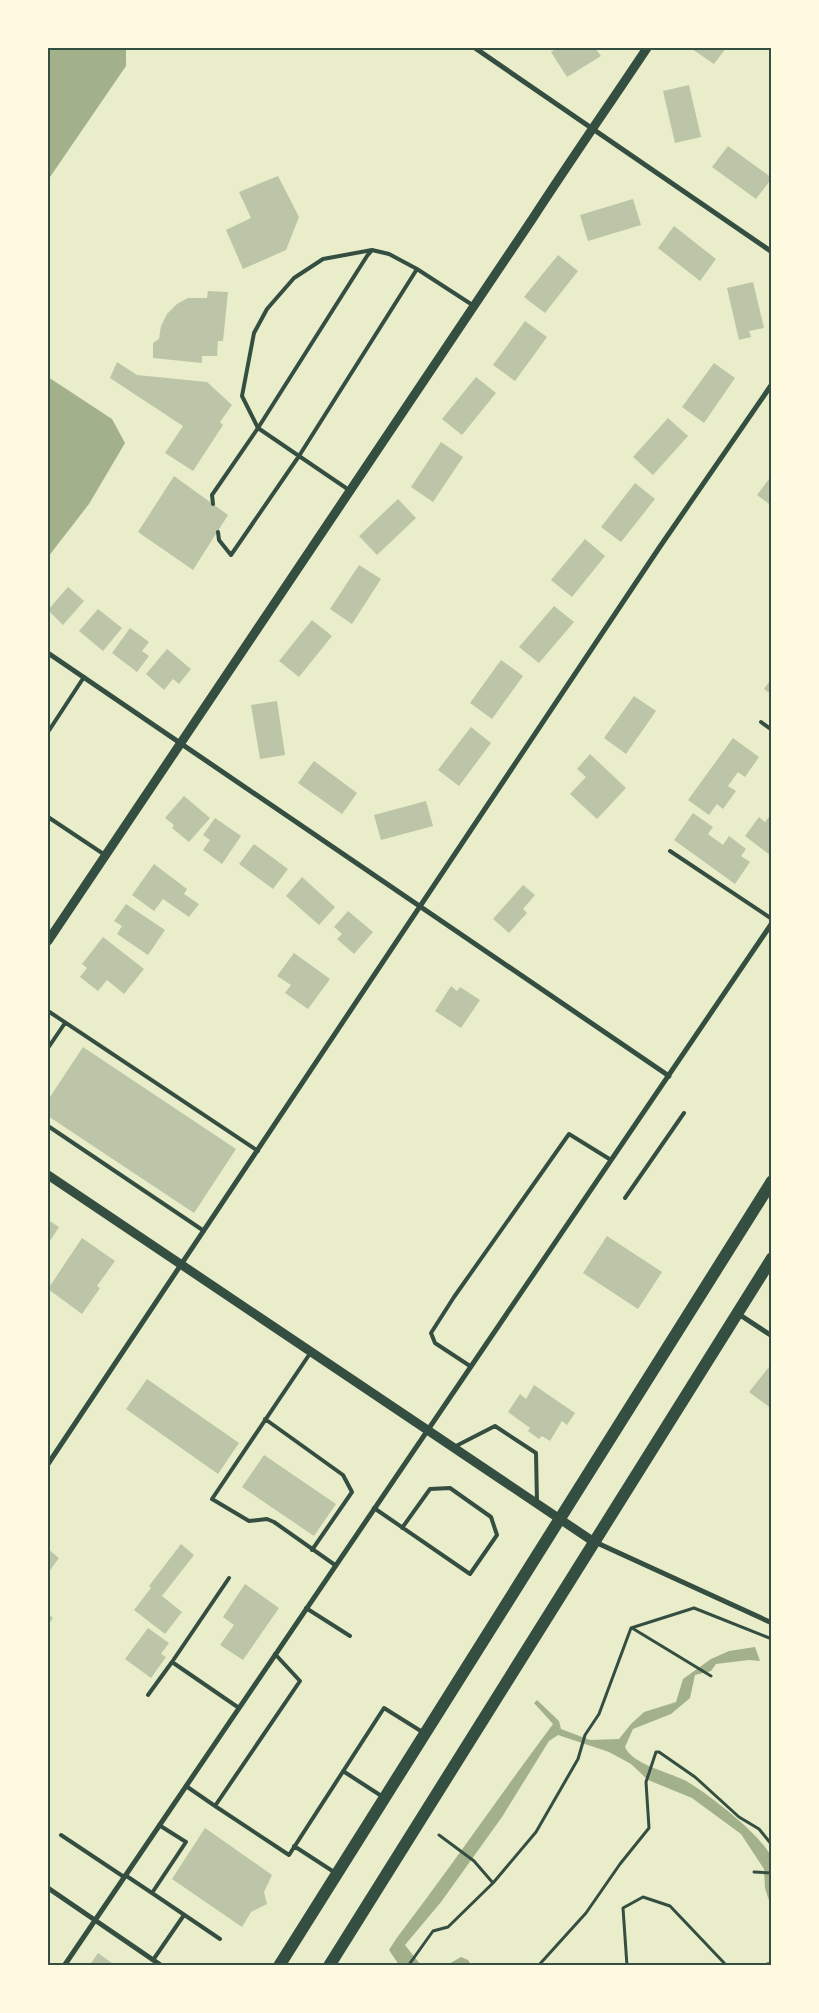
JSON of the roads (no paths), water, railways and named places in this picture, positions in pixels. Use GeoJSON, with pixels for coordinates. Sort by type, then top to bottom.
{"type":"FeatureCollection","features":[{"type":"Feature","properties":{"kind":"main road"},"geometry":{"type":"LineString","coordinates":[[279,1966],[772,1181]]}},
{"type":"Feature","properties":{"kind":"main road"},"geometry":{"type":"LineString","coordinates":[[329,1966],[772,1258]]}},
{"type":"Feature","properties":{"kind":"street"},"geometry":{"type":"LineString","coordinates":[[475,48],[772,252]]}},
{"type":"Feature","properties":{"kind":"street"},"geometry":{"type":"LineString","coordinates":[[48,941],[576,151],[593,129],[647,48]]}},
{"type":"Feature","properties":{"kind":"street"},"geometry":{"type":"LineString","coordinates":[[48,1464],[654,556],[772,384]]}},
{"type":"Feature","properties":{"kind":"street"},"geometry":{"type":"LineString","coordinates":[[48,653],[669,1076]]}},
{"type":"Feature","properties":{"kind":"street"},"geometry":{"type":"LineString","coordinates":[[64,1966],[427,1429],[669,1076],[772,921]]}},
{"type":"Feature","properties":{"kind":"street"},"geometry":{"type":"LineString","coordinates":[[48,1175],[594,1542],[772,1623]]}},
{"type":"Feature","properties":{"kind":"street"},"geometry":{"type":"LineString","coordinates":[[737,1313],[772,1336]]}},
{"type":"Feature","properties":{"kind":"street"},"geometry":{"type":"LineString","coordinates":[[48,1888],[162,1966]]}},
{"type":"Feature","properties":{"kind":"lane"},"geometry":{"type":"LineString","coordinates":[[350,491],[258,428],[242,396],[254,333],[267,309],[294,278],[323,259],[372,250],[389,254],[417,269],[474,306]]}},
{"type":"Feature","properties":{"kind":"lane"},"geometry":{"type":"LineString","coordinates":[[213,504],[212,496],[372,250]]}},
{"type":"Feature","properties":{"kind":"lane"},"geometry":{"type":"LineString","coordinates":[[218,532],[219,540],[231,556],[299,456],[417,269]]}},
{"type":"Feature","properties":{"kind":"lane"},"geometry":{"type":"LineString","coordinates":[[48,732],[84,677]]}},
{"type":"Feature","properties":{"kind":"lane"},"geometry":{"type":"LineString","coordinates":[[761,722],[772,730]]}},
{"type":"Feature","properties":{"kind":"lane"},"geometry":{"type":"LineString","coordinates":[[48,817],[105,856]]}},
{"type":"Feature","properties":{"kind":"lane"},"geometry":{"type":"LineString","coordinates":[[670,851],[772,921]]}},
{"type":"Feature","properties":{"kind":"lane"},"geometry":{"type":"LineString","coordinates":[[48,1011],[258,1151]]}},
{"type":"Feature","properties":{"kind":"lane"},"geometry":{"type":"LineString","coordinates":[[48,1048],[64,1023]]}},
{"type":"Feature","properties":{"kind":"lane"},"geometry":{"type":"LineString","coordinates":[[624,1198],[684,1113]]}},
{"type":"Feature","properties":{"kind":"lane"},"geometry":{"type":"LineString","coordinates":[[48,1126],[204,1231]]}},
{"type":"Feature","properties":{"kind":"lane"},"geometry":{"type":"LineString","coordinates":[[470,1366],[435,1343],[432,1334],[454,1297],[569,1134],[611,1160]]}},
{"type":"Feature","properties":{"kind":"lane"},"geometry":{"type":"LineString","coordinates":[[311,1352],[212,1499],[249,1521],[267,1519],[274,1522],[335,1565]]}},
{"type":"Feature","properties":{"kind":"lane"},"geometry":{"type":"LineString","coordinates":[[265,1419],[343,1475],[352,1492],[312,1550]]}},
{"type":"Feature","properties":{"kind":"lane"},"geometry":{"type":"LineString","coordinates":[[453,1447],[496,1426],[536,1453],[537,1504]]}},
{"type":"Feature","properties":{"kind":"lane"},"geometry":{"type":"LineString","coordinates":[[374,1508],[402,1528],[470,1574],[496,1535],[491,1517],[450,1488],[430,1489],[402,1528]]}},
{"type":"Feature","properties":{"kind":"lane"},"geometry":{"type":"LineString","coordinates":[[148,1695],[229,1578]]}},
{"type":"Feature","properties":{"kind":"lane"},"geometry":{"type":"LineString","coordinates":[[306,1608],[350,1636]]}},
{"type":"Feature","properties":{"kind":"lane"},"geometry":{"type":"LineString","coordinates":[[214,1806],[300,1681],[275,1654]]}},
{"type":"Feature","properties":{"kind":"lane"},"geometry":{"type":"LineString","coordinates":[[172,1662],[238,1708]]}},
{"type":"Feature","properties":{"kind":"lane"},"geometry":{"type":"LineString","coordinates":[[186,1786],[288,1855],[384,1708],[426,1734]]}},
{"type":"Feature","properties":{"kind":"lane"},"geometry":{"type":"LineString","coordinates":[[343,1772],[385,1798]]}},
{"type":"Feature","properties":{"kind":"lane"},"geometry":{"type":"LineString","coordinates":[[152,1893],[186,1842],[160,1825]]}},
{"type":"Feature","properties":{"kind":"lane"},"geometry":{"type":"LineString","coordinates":[[61,1835],[220,1939]]}},
{"type":"Feature","properties":{"kind":"lane"},"geometry":{"type":"LineString","coordinates":[[294,1846],[337,1874]]}},
{"type":"Feature","properties":{"kind":"lane"},"geometry":{"type":"LineString","coordinates":[[154,1962],[184,1915]]}}]}
